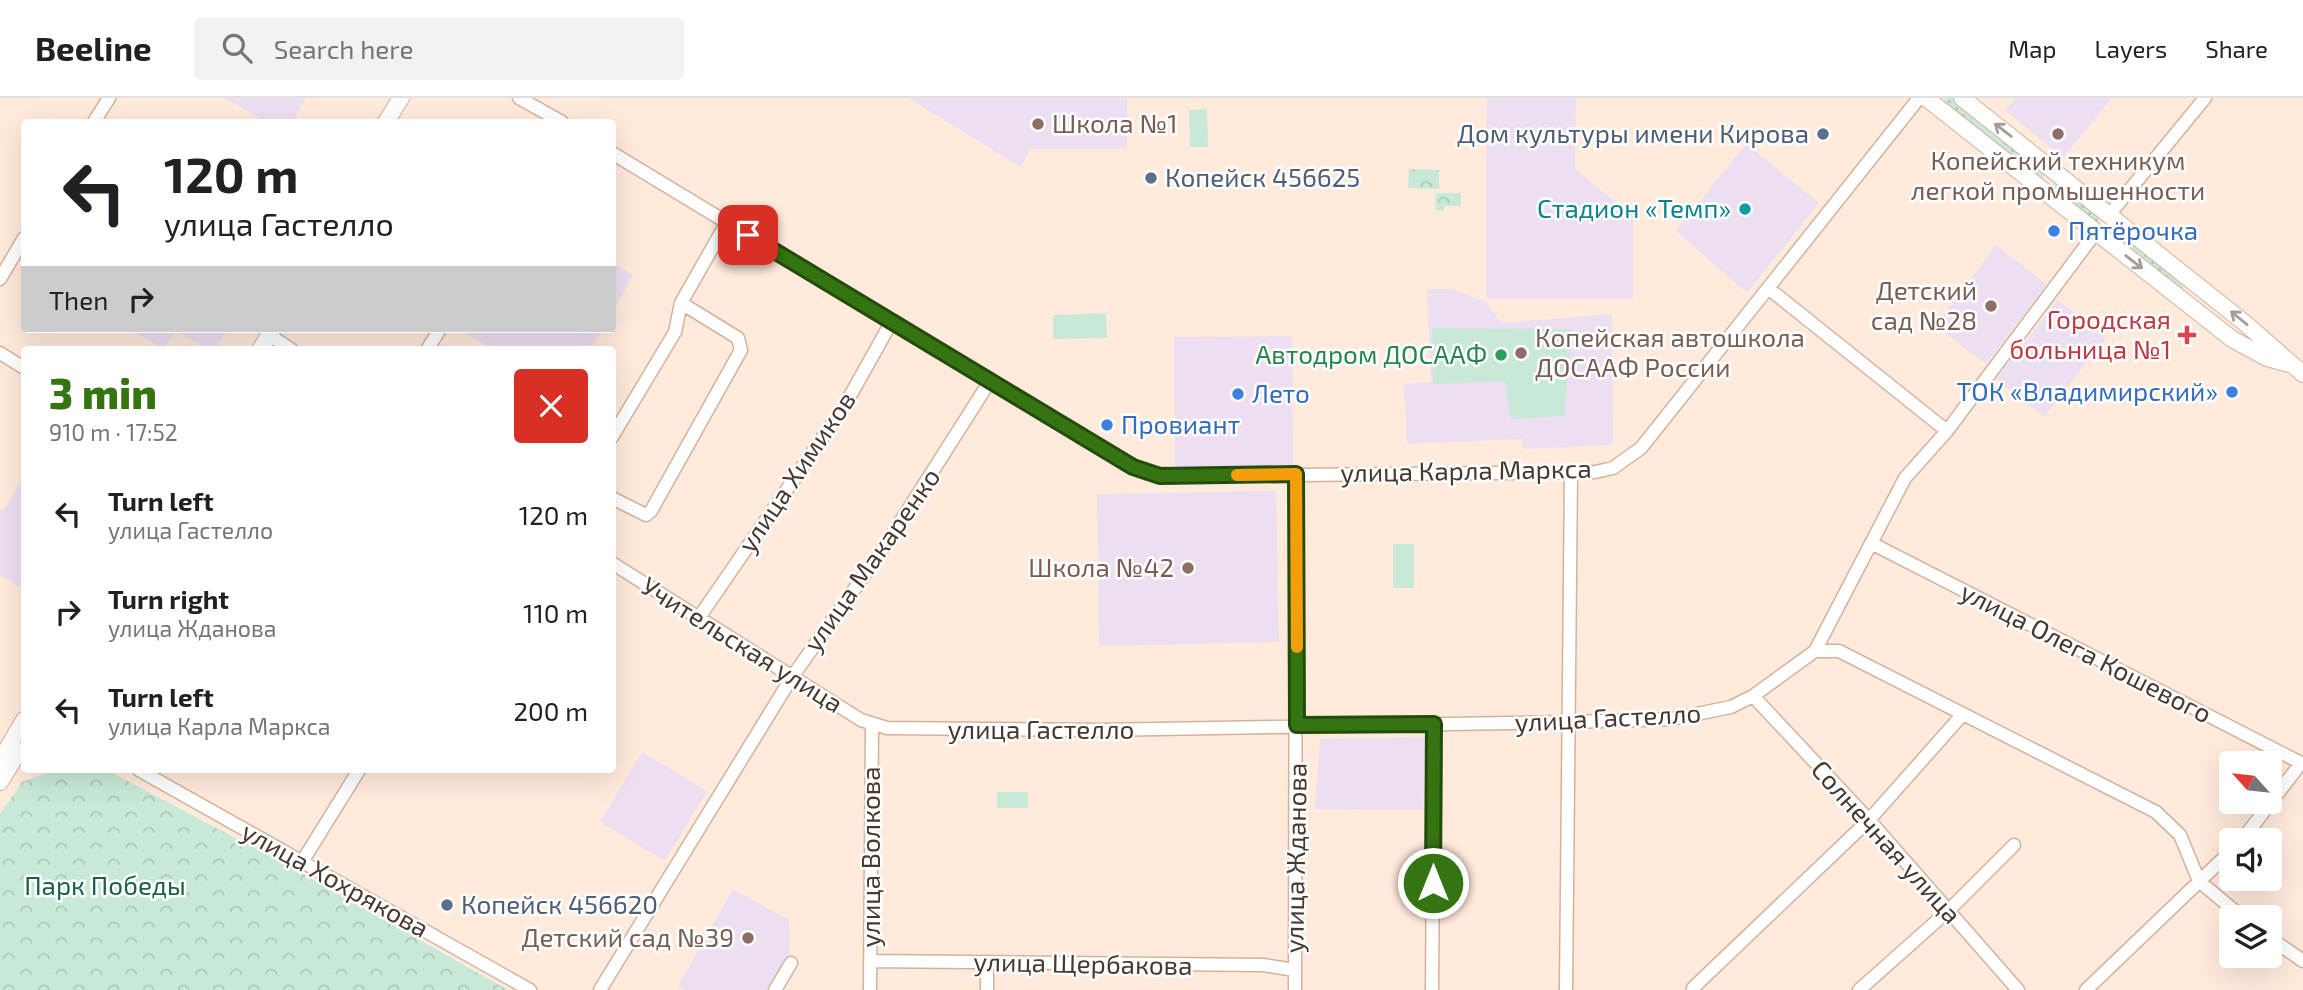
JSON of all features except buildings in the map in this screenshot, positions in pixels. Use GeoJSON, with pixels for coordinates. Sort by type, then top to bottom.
{"type":"FeatureCollection","features":[{"type":"Feature","properties":{"kind":"main road"},"geometry":{"type":"LineString","coordinates":[[388,119],[401,98]]}},
{"type":"Feature","properties":{"kind":"main road"},"geometry":{"type":"LineString","coordinates":[[400,119],[413,98]]}},
{"type":"Feature","properties":{"kind":"main road"},"geometry":{"type":"LineString","coordinates":[[1926,98],[2232,339],[2267,358],[2289,364]]}},
{"type":"Feature","properties":{"kind":"main road"},"geometry":{"type":"LineString","coordinates":[[1962,98],[2246,324],[2303,374]]}},
{"type":"Feature","properties":{"kind":"main road"},"geometry":{"type":"LineString","coordinates":[[2040,188],[2054,171]]}},
{"type":"Feature","properties":{"kind":"main road","name":"улица Гастелло"},"geometry":{"type":"LineString","coordinates":[[2096,232],[2109,215]]}},
{"type":"Feature","properties":{"kind":"main road"},"geometry":{"type":"LineString","coordinates":[[251,346],[265,333]]}},
{"type":"Feature","properties":{"kind":"main road"},"geometry":{"type":"LineString","coordinates":[[0,761],[21,725]]}},
{"type":"Feature","properties":{"kind":"main road"},"geometry":{"type":"LineString","coordinates":[[0,782],[21,746]]}},
{"type":"Feature","properties":{"kind":"street"},"geometry":{"type":"LineString","coordinates":[[96,119],[109,98]]}},
{"type":"Feature","properties":{"kind":"street"},"geometry":{"type":"LineString","coordinates":[[519,98],[556,119]]}},
{"type":"Feature","properties":{"kind":"street","name":"улица Карла Маркса"},"geometry":{"type":"LineString","coordinates":[[616,155],[1133,467],[1160,476],[1571,472],[1613,468],[1641,449],[1919,98]]}},
{"type":"Feature","properties":{"kind":"street","name":"улица Гастелло"},"geometry":{"type":"LineString","coordinates":[[2109,215],[2205,98]]}},
{"type":"Feature","properties":{"kind":"street"},"geometry":{"type":"LineString","coordinates":[[616,430],[676,332],[681,303],[727,222]]}},
{"type":"Feature","properties":{"kind":"street","name":"улица Гастелло"},"geometry":{"type":"LineString","coordinates":[[872,725],[904,730],[1434,724],[1672,719],[1711,713],[1753,696],[1815,651],[1905,478],[1947,431],[2096,232]]}},
{"type":"Feature","properties":{"kind":"street"},"geometry":{"type":"LineString","coordinates":[[0,279],[21,243]]}},
{"type":"Feature","properties":{"kind":"street"},"geometry":{"type":"LineString","coordinates":[[1768,288],[1947,431]]}},
{"type":"Feature","properties":{"kind":"street"},"geometry":{"type":"LineString","coordinates":[[616,500],[646,515],[651,510],[741,350],[738,338],[681,303]]}},
{"type":"Feature","properties":{"kind":"street","name":"улица Химиков"},"geometry":{"type":"LineString","coordinates":[[698,619],[845,405],[892,321]]}},
{"type":"Feature","properties":{"kind":"street"},"geometry":{"type":"LineString","coordinates":[[270,333],[287,346]]}},
{"type":"Feature","properties":{"kind":"street"},"geometry":{"type":"LineString","coordinates":[[0,354],[21,366]]}},
{"type":"Feature","properties":{"kind":"street","name":"улица Макаренко"},"geometry":{"type":"LineString","coordinates":[[600,990],[792,677],[892,535],[990,381]]}},
{"type":"Feature","properties":{"kind":"street"},"geometry":{"type":"LineString","coordinates":[[1566,990],[1571,472]]}},
{"type":"Feature","properties":{"kind":"street","name":"улица Жданова"},"geometry":{"type":"LineString","coordinates":[[1295,990],[1296,474]]}},
{"type":"Feature","properties":{"kind":"street","name":"улица Олега Кошевого"},"geometry":{"type":"LineString","coordinates":[[1871,543],[2301,763],[2251,828]]}},
{"type":"Feature","properties":{"kind":"street","name":"Учительская улица"},"geometry":{"type":"LineString","coordinates":[[616,566],[872,725]]}},
{"type":"Feature","properties":{"kind":"street"},"geometry":{"type":"LineString","coordinates":[[1815,651],[1839,651],[2167,820],[2180,835],[2199,881],[2228,905]]}},
{"type":"Feature","properties":{"kind":"street","name":"Солнечная улица"},"geometry":{"type":"LineString","coordinates":[[1753,696],[1869,820],[2018,990]]}},
{"type":"Feature","properties":{"kind":"street"},"geometry":{"type":"LineString","coordinates":[[1693,988],[1869,820],[1963,713]]}},
{"type":"Feature","properties":{"kind":"street"},"geometry":{"type":"LineString","coordinates":[[1432,990],[1434,724]]}},
{"type":"Feature","properties":{"kind":"street","name":"улица Волкова"},"geometry":{"type":"LineString","coordinates":[[870,990],[872,725]]}},
{"type":"Feature","properties":{"kind":"street","name":"улица Хохрякова"},"geometry":{"type":"LineString","coordinates":[[144,773],[530,990]]}},
{"type":"Feature","properties":{"kind":"street"},"geometry":{"type":"LineString","coordinates":[[302,862],[357,773]]}},
{"type":"Feature","properties":{"kind":"street"},"geometry":{"type":"LineString","coordinates":[[1858,990],[1948,911],[2014,845]]}},
{"type":"Feature","properties":{"kind":"street"},"geometry":{"type":"LineString","coordinates":[[2086,990],[2219,862]]}},
{"type":"Feature","properties":{"kind":"street"},"geometry":{"type":"LineString","coordinates":[[2282,946],[2303,961]]}},
{"type":"Feature","properties":{"kind":"street","name":"улица Щербакова"},"geometry":{"type":"LineString","coordinates":[[870,961],[1263,965],[1295,970]]}},
{"type":"Feature","properties":{"kind":"street"},"geometry":{"type":"LineString","coordinates":[[987,962],[987,990]]}},
{"type":"Feature","properties":{"kind":"street"},"geometry":{"type":"LineString","coordinates":[[775,990],[791,963]]}},
{"type":"Feature","properties":{"kind":"shaded area"},"geometry":{"type":"Polygon","coordinates":[[[225,98],[306,98],[294,119],[261,119],[225,98]]]}},
{"type":"Feature","properties":{"kind":"shaded area","name":"Школа №1"},"geometry":{"type":"Polygon","coordinates":[[[908,98],[1127,98],[1127,149],[1030,149],[1021,167],[908,98]]]}},
{"type":"Feature","properties":{"kind":"shaded area"},"geometry":{"type":"Polygon","coordinates":[[[1487,98],[1576,98],[1575,169],[1633,216],[1633,299],[1486,299],[1487,98]]]}},
{"type":"Feature","properties":{"kind":"shaded area","name":"Копейский техникум легкой промышенности"},"geometry":{"type":"Polygon","coordinates":[[[2016,98],[2112,98],[2063,158],[2005,110],[2016,98]]]}},
{"type":"Feature","properties":{"kind":"shaded area"},"geometry":{"type":"Polygon","coordinates":[[[1746,144],[1819,203],[1747,293],[1676,231],[1746,144]]]}},
{"type":"Feature","properties":{"kind":"shaded area","name":"Детский сад №28"},"geometry":{"type":"Polygon","coordinates":[[[1996,245],[2047,285],[1986,364],[1935,326],[1996,245]]]}},
{"type":"Feature","properties":{"kind":"shaded area"},"geometry":{"type":"Polygon","coordinates":[[[616,265],[633,275],[616,306],[616,265]]]}},
{"type":"Feature","properties":{"kind":"shaded area","name":"Копейская автошкола ДОСААФ России"},"geometry":{"type":"Polygon","coordinates":[[[1427,289],[1453,289],[1486,302],[1501,323],[1612,314],[1613,445],[1523,449],[1522,439],[1407,444],[1404,384],[1431,382],[1427,289]]]}},
{"type":"Feature","properties":{"kind":"shaded area"},"geometry":{"type":"Polygon","coordinates":[[[2058,300],[2106,338],[2044,417],[1996,379],[2058,300]]]}},
{"type":"Feature","properties":{"kind":"shaded area"},"geometry":{"type":"Polygon","coordinates":[[[137,333],[175,333],[165,346],[158,346],[137,333]]]}},
{"type":"Feature","properties":{"kind":"shaded area"},"geometry":{"type":"Polygon","coordinates":[[[180,333],[226,333],[217,346],[201,346],[180,333]]]}},
{"type":"Feature","properties":{"kind":"shaded area"},"geometry":{"type":"Polygon","coordinates":[[[465,333],[600,333],[592,346],[487,346],[465,333]]]}},
{"type":"Feature","properties":{"kind":"shaded area"},"geometry":{"type":"Polygon","coordinates":[[[1292,336],[1293,468],[1175,469],[1174,337],[1292,336]]]}},
{"type":"Feature","properties":{"kind":"shaded area"},"geometry":{"type":"Polygon","coordinates":[[[21,482],[21,588],[0,575],[0,510],[4,509],[21,482]]]}},
{"type":"Feature","properties":{"kind":"shaded area","name":"Школа №42"},"geometry":{"type":"Polygon","coordinates":[[[1276,491],[1279,642],[1099,646],[1097,494],[1276,491]]]}},
{"type":"Feature","properties":{"kind":"shaded area"},"geometry":{"type":"Polygon","coordinates":[[[1426,737],[1423,810],[1315,809],[1320,739],[1426,737]]]}},
{"type":"Feature","properties":{"kind":"shaded area"},"geometry":{"type":"Polygon","coordinates":[[[642,752],[707,791],[665,861],[600,822],[642,752]]]}},
{"type":"Feature","properties":{"kind":"shaded area","name":"Детский сад №39"},"geometry":{"type":"Polygon","coordinates":[[[733,889],[789,920],[790,956],[770,990],[685,990],[678,986],[733,889]]]}},
{"type":"Feature","properties":{"kind":"green space"},"geometry":{"type":"Polygon","coordinates":[[[1946,98],[1956,98],[2049,171],[2042,179],[1943,102],[1946,98]]]}},
{"type":"Feature","properties":{"kind":"green space"},"geometry":{"type":"Polygon","coordinates":[[[1207,109],[1208,147],[1190,147],[1189,110],[1207,109]]]}},
{"type":"Feature","properties":{"kind":"green space"},"geometry":{"type":"Polygon","coordinates":[[[1409,169],[1439,170],[1439,189],[1408,188],[1409,169]]]}},
{"type":"Feature","properties":{"kind":"green space"},"geometry":{"type":"Polygon","coordinates":[[[2057,179],[2102,215],[2096,223],[2051,187],[2057,179]]]}},
{"type":"Feature","properties":{"kind":"green space"},"geometry":{"type":"Polygon","coordinates":[[[1436,193],[1461,193],[1461,206],[1445,206],[1443,211],[1435,210],[1436,193]]]}},
{"type":"Feature","properties":{"kind":"green space"},"geometry":{"type":"Polygon","coordinates":[[[2118,227],[2188,282],[2182,289],[2112,235],[2118,227]]]}},
{"type":"Feature","properties":{"kind":"green space"},"geometry":{"type":"Polygon","coordinates":[[[1106,313],[1107,338],[1053,339],[1053,315],[1106,313]]]}},
{"type":"Feature","properties":{"kind":"green space","name":"Автодром ДОСААФ"},"geometry":{"type":"Polygon","coordinates":[[[1432,328],[1572,329],[1564,416],[1511,419],[1505,381],[1433,384],[1432,328]]]}},
{"type":"Feature","properties":{"kind":"green space"},"geometry":{"type":"Polygon","coordinates":[[[1393,544],[1414,544],[1414,588],[1393,588],[1393,544]]]}},
{"type":"Feature","properties":{"kind":"green space","name":"Парк Победы"},"geometry":{"type":"Polygon","coordinates":[[[47,773],[113,773],[294,869],[508,990],[0,990],[0,814],[22,782],[47,773]]]}},
{"type":"Feature","properties":{"kind":"green space"},"geometry":{"type":"Polygon","coordinates":[[[997,792],[1028,792],[1028,808],[997,808],[997,792]]]}},
{"type":"Feature","properties":{"kind":"slow traffic"},"geometry":{"type":"LineString","coordinates":[[1237,475],[1296,474],[1297,647]]}},
{"type":"Feature","properties":{"kind":"place","name":"Школа №1"},"geometry":{"type":"Point","coordinates":[1038,124]}},
{"type":"Feature","properties":{"kind":"place","name":"Дом культуры имени Кирова"},"geometry":{"type":"Point","coordinates":[1823,134]}},
{"type":"Feature","properties":{"kind":"place","name":"Копейский техникум легкой промышенности"},"geometry":{"type":"Point","coordinates":[2058,134]}},
{"type":"Feature","properties":{"kind":"place","name":"Копейск 456625"},"geometry":{"type":"Point","coordinates":[1151,178]}},
{"type":"Feature","properties":{"kind":"place","name":"Стадион «Темп»"},"geometry":{"type":"Point","coordinates":[1745,209]}},
{"type":"Feature","properties":{"kind":"place","name":"Пятёрочка"},"geometry":{"type":"Point","coordinates":[2054,231]}},
{"type":"Feature","properties":{"kind":"place","name":"Детский сад №28"},"geometry":{"type":"Point","coordinates":[1991,306]}},
{"type":"Feature","properties":{"kind":"place","name":"Городская больница №1"},"geometry":{"type":"Point","coordinates":[2187,335]}},
{"type":"Feature","properties":{"kind":"place","name":"Копейская автошкола ДОСААФ России"},"geometry":{"type":"Point","coordinates":[1521,353]}},
{"type":"Feature","properties":{"kind":"place","name":"Автодром ДОСААФ"},"geometry":{"type":"Point","coordinates":[1501,355]}},
{"type":"Feature","properties":{"kind":"place","name":"ТОК «Владимирский»"},"geometry":{"type":"Point","coordinates":[2232,392]}},
{"type":"Feature","properties":{"kind":"place","name":"Лето"},"geometry":{"type":"Point","coordinates":[1238,394]}},
{"type":"Feature","properties":{"kind":"place","name":"Провиант"},"geometry":{"type":"Point","coordinates":[1107,425]}},
{"type":"Feature","properties":{"kind":"place","name":"Школа №42"},"geometry":{"type":"Point","coordinates":[1188,568]}},
{"type":"Feature","properties":{"kind":"place","name":"Копейск 456620"},"geometry":{"type":"Point","coordinates":[447,905]}},
{"type":"Feature","properties":{"kind":"place","name":"Детский сад №39"},"geometry":{"type":"Point","coordinates":[748,938]}},
{"type":"Feature","properties":{"kind":"route"},"geometry":{"type":"LineString","coordinates":[[748,235],[1133,467],[1160,476],[1296,474],[1297,725],[1434,724],[1433,883]]}}]}
